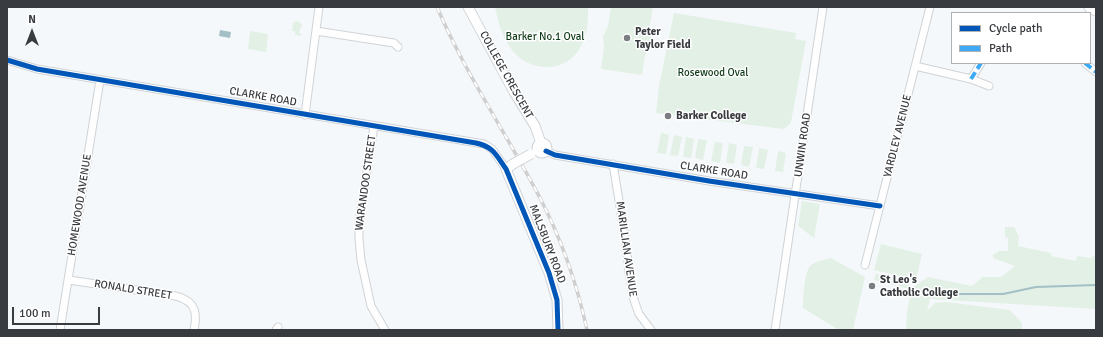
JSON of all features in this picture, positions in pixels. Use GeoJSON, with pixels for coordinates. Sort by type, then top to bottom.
{"type":"FeatureCollection","features":[{"type":"Feature","properties":{"kind":"main road"},"geometry":{"type":"LineString","coordinates":[[1090,7],[1096,10]]}},
{"type":"Feature","properties":{"kind":"street"},"geometry":{"type":"LineString","coordinates":[[305,115],[320,7]]}},
{"type":"Feature","properties":{"kind":"street","name":"COLLEGE CRESCENT"},"geometry":{"type":"LineString","coordinates":[[468,7],[534,126],[539,149]]}},
{"type":"Feature","properties":{"kind":"street","name":"UNWIN ROAD"},"geometry":{"type":"LineString","coordinates":[[775,330],[823,7]]}},
{"type":"Feature","properties":{"kind":"street","name":"YARDLEY AVENUE"},"geometry":{"type":"LineString","coordinates":[[865,265],[930,7]]}},
{"type":"Feature","properties":{"kind":"street"},"geometry":{"type":"LineString","coordinates":[[316,31],[394,43],[398,47]]}},
{"type":"Feature","properties":{"kind":"street","name":"CLARKE ROAD"},"geometry":{"type":"LineString","coordinates":[[7,60],[37,69],[484,144],[492,149],[509,167]]}},
{"type":"Feature","properties":{"kind":"street"},"geometry":{"type":"LineString","coordinates":[[971,79],[980,64]]}},
{"type":"Feature","properties":{"kind":"street"},"geometry":{"type":"LineString","coordinates":[[1086,64],[1096,72]]}},
{"type":"Feature","properties":{"kind":"street"},"geometry":{"type":"LineString","coordinates":[[915,66],[971,79],[989,86]]}},
{"type":"Feature","properties":{"kind":"street","name":"HOMEWOOD AVENUE"},"geometry":{"type":"LineString","coordinates":[[60,330],[100,80]]}},
{"type":"Feature","properties":{"kind":"street","name":"WARANDOO STREET"},"geometry":{"type":"LineString","coordinates":[[374,126],[359,223],[359,239],[371,306],[385,330]]}},
{"type":"Feature","properties":{"kind":"street"},"geometry":{"type":"LineString","coordinates":[[509,167],[539,149]]}},
{"type":"Feature","properties":{"kind":"street","name":"CLARKE ROAD"},"geometry":{"type":"LineString","coordinates":[[539,149],[555,155],[709,181],[880,206]]}},
{"type":"Feature","properties":{"kind":"street","name":"MARILLIAN AVENUE"},"geometry":{"type":"LineString","coordinates":[[613,164],[626,243],[628,272],[634,300],[639,314],[650,330]]}},
{"type":"Feature","properties":{"kind":"street","name":"MALSBURY ROAD"},"geometry":{"type":"LineString","coordinates":[[509,167],[549,273],[557,300],[558,330]]}},
{"type":"Feature","properties":{"kind":"street","name":"RONALD STREET"},"geometry":{"type":"LineString","coordinates":[[69,280],[177,297],[186,300],[195,309],[196,316],[194,330]]}},
{"type":"Feature","properties":{"kind":"green space","name":"Barker No.1 Oval"},"geometry":{"type":"Polygon","coordinates":[[[495,7],[588,7],[588,22],[585,37],[575,55],[567,62],[558,66],[548,67],[528,63],[512,50],[506,40],[501,29],[495,7]]]}},
{"type":"Feature","properties":{"kind":"green space","name":"Peter Taylor Field"},"geometry":{"type":"Polygon","coordinates":[[[611,7],[653,7],[649,30],[651,35],[651,45],[645,56],[642,75],[601,69],[604,47],[603,37],[608,26],[611,7]]]}},
{"type":"Feature","properties":{"kind":"green space","name":"Rosewood Oval"},"geometry":{"type":"Polygon","coordinates":[[[674,13],[796,33],[795,39],[806,41],[791,122],[788,126],[783,129],[656,113],[659,86],[674,13]]]}},
{"type":"Feature","properties":{"kind":"green space"},"geometry":{"type":"Polygon","coordinates":[[[296,21],[302,25],[299,32],[302,36],[295,35],[295,31],[292,31],[293,23],[296,21]]]}},
{"type":"Feature","properties":{"kind":"green space"},"geometry":{"type":"Polygon","coordinates":[[[250,31],[268,34],[266,52],[248,49],[250,31]]]}},
{"type":"Feature","properties":{"kind":"green space"},"geometry":{"type":"Polygon","coordinates":[[[661,133],[669,135],[666,154],[657,153],[661,133]]]}},
{"type":"Feature","properties":{"kind":"green space"},"geometry":{"type":"Polygon","coordinates":[[[674,135],[682,137],[678,156],[670,155],[674,135]]]}},
{"type":"Feature","properties":{"kind":"green space"},"geometry":{"type":"Polygon","coordinates":[[[686,137],[694,139],[691,158],[683,157],[686,137]]]}},
{"type":"Feature","properties":{"kind":"green space"},"geometry":{"type":"Polygon","coordinates":[[[698,139],[707,140],[703,160],[695,158],[698,139]]]}},
{"type":"Feature","properties":{"kind":"green space"},"geometry":{"type":"Polygon","coordinates":[[[715,142],[723,143],[720,163],[711,161],[715,142]]]}},
{"type":"Feature","properties":{"kind":"green space"},"geometry":{"type":"Polygon","coordinates":[[[729,143],[737,145],[734,164],[726,163],[729,143]]]}},
{"type":"Feature","properties":{"kind":"green space"},"geometry":{"type":"Polygon","coordinates":[[[744,146],[753,147],[749,167],[741,165],[744,146]]]}},
{"type":"Feature","properties":{"kind":"green space"},"geometry":{"type":"Polygon","coordinates":[[[759,148],[768,150],[764,169],[756,168],[759,148]]]}},
{"type":"Feature","properties":{"kind":"green space"},"geometry":{"type":"Polygon","coordinates":[[[778,151],[786,153],[783,172],[775,171],[778,151]]]}},
{"type":"Feature","properties":{"kind":"green space"},"geometry":{"type":"Polygon","coordinates":[[[802,201],[820,204],[814,238],[798,226],[802,201]]]}},
{"type":"Feature","properties":{"kind":"green space"},"geometry":{"type":"Polygon","coordinates":[[[1005,227],[1014,227],[1019,237],[1018,246],[1051,253],[1051,256],[1076,261],[1077,256],[1091,258],[1096,254],[1096,309],[930,299],[927,311],[935,303],[946,302],[1010,310],[1022,323],[1022,330],[906,330],[907,311],[912,288],[928,277],[972,286],[983,277],[1001,277],[1015,266],[993,258],[993,254],[997,253],[998,251],[1008,251],[1008,238],[1005,237],[1005,227]]]}},
{"type":"Feature","properties":{"kind":"green space"},"geometry":{"type":"Polygon","coordinates":[[[881,244],[922,254],[916,280],[874,270],[881,244]]]}},
{"type":"Feature","properties":{"kind":"green space"},"geometry":{"type":"Polygon","coordinates":[[[831,258],[865,277],[853,330],[839,330],[803,308],[805,280],[810,266],[817,262],[831,258]]]}},
{"type":"Feature","properties":{"kind":"green space"},"geometry":{"type":"Polygon","coordinates":[[[876,274],[908,282],[908,289],[874,280],[876,274]]]}},
{"type":"Feature","properties":{"kind":"water"},"geometry":{"type":"Polygon","coordinates":[[[220,30],[231,32],[230,38],[219,36],[220,30]]]}},
{"type":"Feature","properties":{"kind":"waterway"},"geometry":{"type":"LineString","coordinates":[[938,292],[959,294],[1003,294],[1036,287],[1096,285]]}},
{"type":"Feature","properties":{"kind":"railway"},"geometry":{"type":"LineString","coordinates":[[437,7],[460,56],[547,212],[568,262],[587,330]]}},
{"type":"Feature","properties":{"kind":"marked path"},"geometry":{"type":"LineString","coordinates":[[971,79],[980,64]]}},
{"type":"Feature","properties":{"kind":"marked path"},"geometry":{"type":"LineString","coordinates":[[1086,64],[1096,72]]}},
{"type":"Feature","properties":{"kind":"cycle path"},"geometry":{"type":"LineString","coordinates":[[7,60],[37,69],[476,143],[487,147],[494,152],[506,169],[549,273],[557,300],[558,330]]}},
{"type":"Feature","properties":{"kind":"cycle path"},"geometry":{"type":"LineString","coordinates":[[546,151],[555,155],[709,181],[880,206]]}},
{"type":"Feature","properties":{"kind":"place","name":"Peter Taylor Field"},"geometry":{"type":"Point","coordinates":[627,38]}},
{"type":"Feature","properties":{"kind":"place","name":"Barker College"},"geometry":{"type":"Point","coordinates":[668,116]}},
{"type":"Feature","properties":{"kind":"place","name":"St Leo's Catholic College"},"geometry":{"type":"Point","coordinates":[872,286]}}]}
